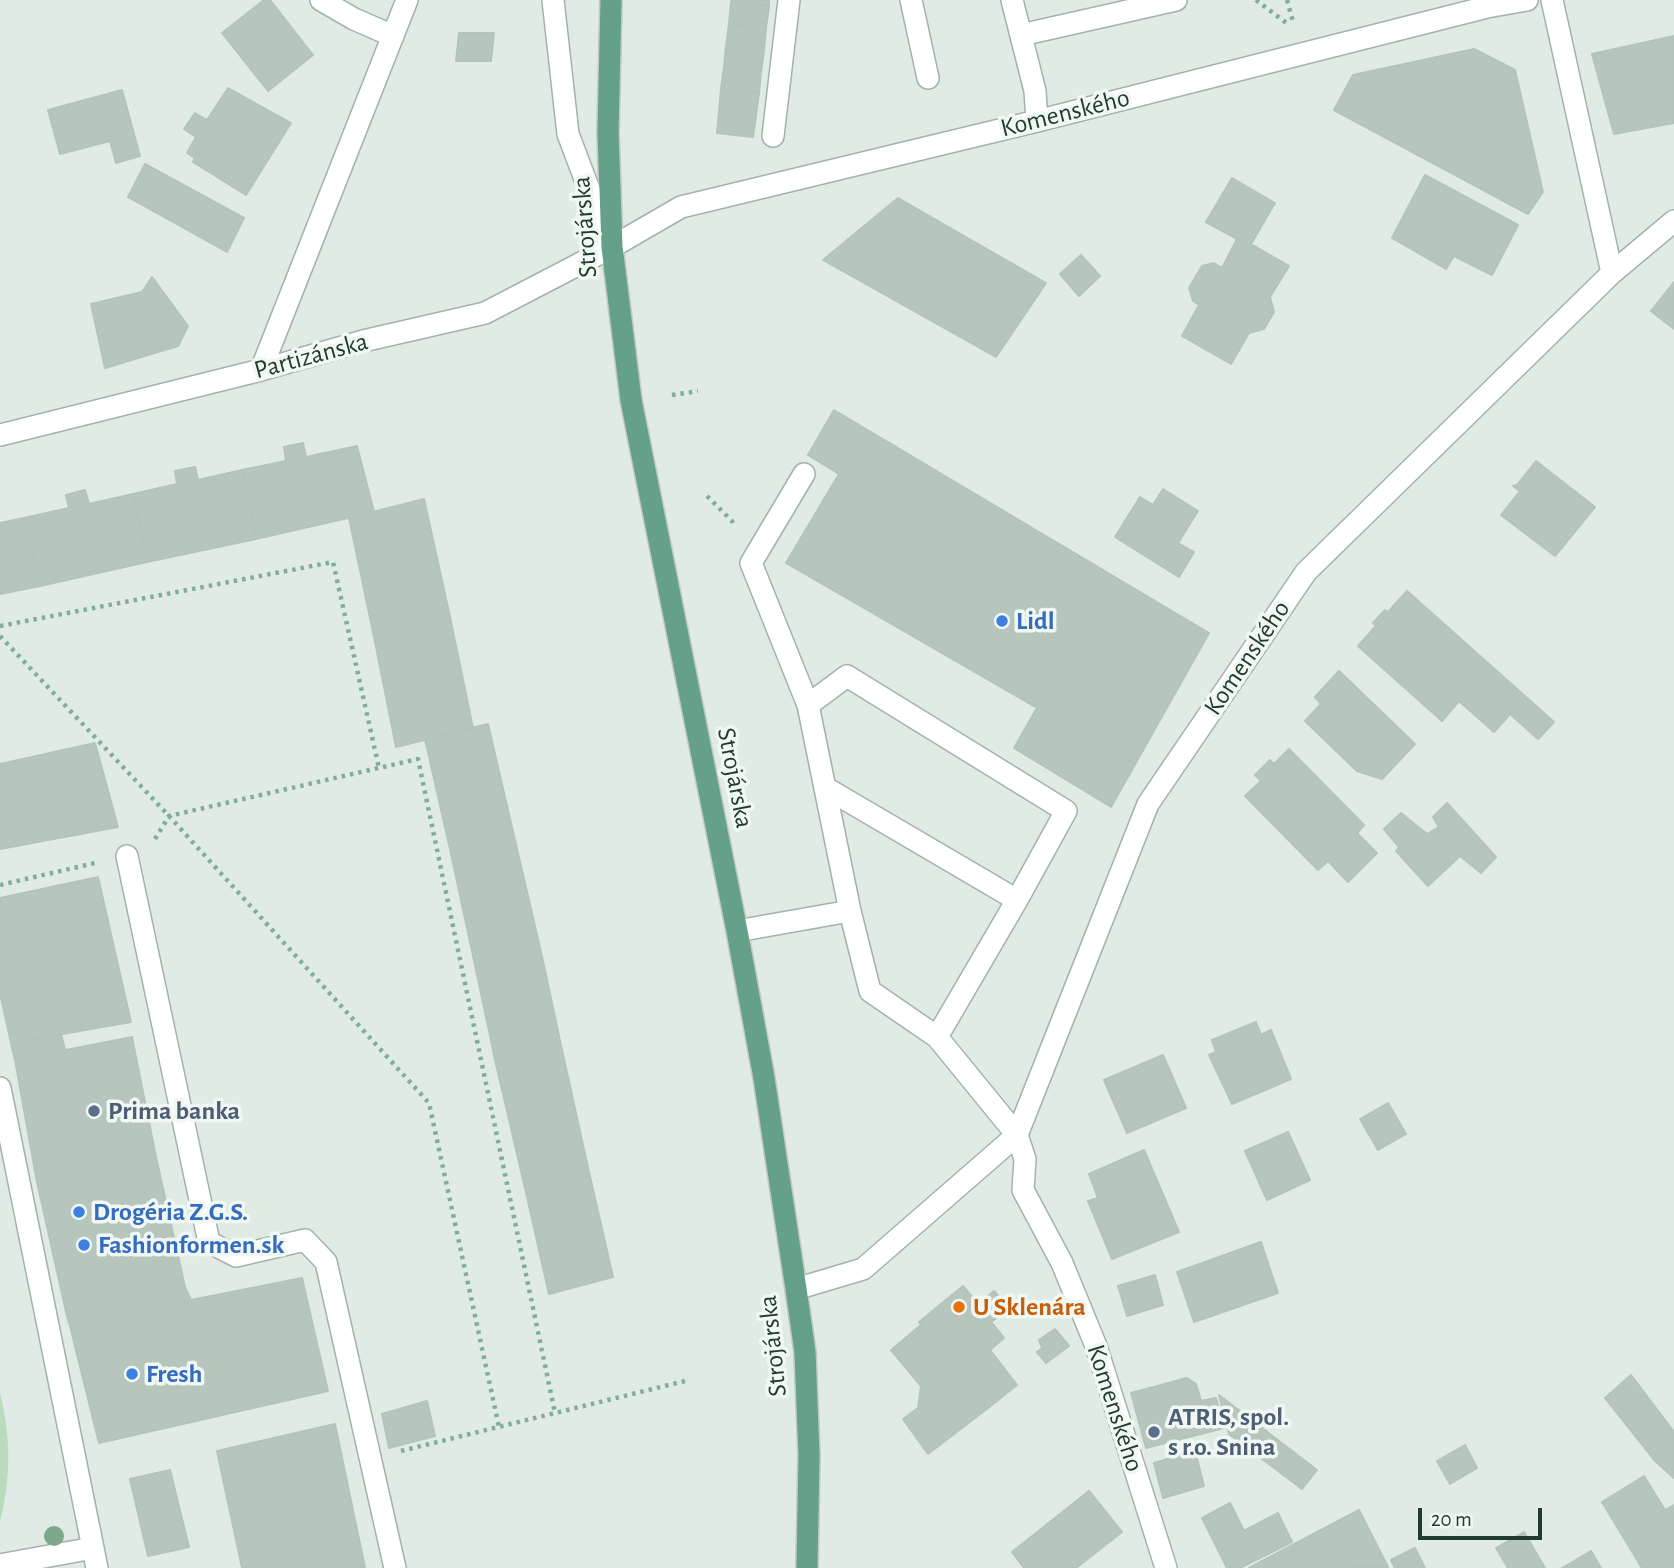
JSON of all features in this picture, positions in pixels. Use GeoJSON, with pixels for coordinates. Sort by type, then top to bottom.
{"type":"FeatureCollection","features":[{"type":"Feature","properties":{"kind":"main road","name":"Strojárska"},"geometry":{"type":"LineString","coordinates":[[611,0],[608,133],[611,247],[631,400],[737,931],[764,1078],[796,1289],[805,1352],[809,1455],[807,1568]]}},
{"type":"Feature","properties":{"kind":"street"},"geometry":{"type":"LineString","coordinates":[[321,0],[354,19],[393,36]]}},
{"type":"Feature","properties":{"kind":"street"},"geometry":{"type":"LineString","coordinates":[[261,370],[407,0]]}},
{"type":"Feature","properties":{"kind":"street"},"geometry":{"type":"LineString","coordinates":[[553,0],[568,134],[611,247]]}},
{"type":"Feature","properties":{"kind":"street"},"geometry":{"type":"LineString","coordinates":[[773,136],[789,0]]}},
{"type":"Feature","properties":{"kind":"street"},"geometry":{"type":"LineString","coordinates":[[911,0],[928,78]]}},
{"type":"Feature","properties":{"kind":"street"},"geometry":{"type":"LineString","coordinates":[[1012,0],[1035,91],[1037,121]]}},
{"type":"Feature","properties":{"kind":"street"},"geometry":{"type":"LineString","coordinates":[[1021,35],[1175,0]]}},
{"type":"Feature","properties":{"kind":"street","name":"Komenského"},"geometry":{"type":"LineString","coordinates":[[611,247],[681,207],[1037,121],[1487,7],[1527,0]]}},
{"type":"Feature","properties":{"kind":"street"},"geometry":{"type":"LineString","coordinates":[[1552,0],[1612,273]]}},
{"type":"Feature","properties":{"kind":"street","name":"Komenského"},"geometry":{"type":"LineString","coordinates":[[796,1289],[863,1269],[1017,1135],[1148,804],[1306,572],[1612,273],[1674,221]]}},
{"type":"Feature","properties":{"kind":"street","name":"Partizánska"},"geometry":{"type":"LineString","coordinates":[[0,435],[261,370],[363,341],[485,313],[611,247]]}},
{"type":"Feature","properties":{"kind":"street"},"geometry":{"type":"LineString","coordinates":[[804,474],[751,563],[808,705],[850,911],[870,991],[937,1037],[1017,1135]]}},
{"type":"Feature","properties":{"kind":"street"},"geometry":{"type":"LineString","coordinates":[[808,705],[847,676],[1066,811],[937,1037]]}},
{"type":"Feature","properties":{"kind":"street"},"geometry":{"type":"LineString","coordinates":[[826,788],[1017,900]]}},
{"type":"Feature","properties":{"kind":"street"},"geometry":{"type":"LineString","coordinates":[[127,856],[209,1242],[236,1256],[305,1240],[326,1262],[395,1568]]}},
{"type":"Feature","properties":{"kind":"street"},"geometry":{"type":"LineString","coordinates":[[737,931],[850,911]]}},
{"type":"Feature","properties":{"kind":"street"},"geometry":{"type":"LineString","coordinates":[[0,1088],[95,1558],[0,1565]]}},
{"type":"Feature","properties":{"kind":"street","name":"Komenského"},"geometry":{"type":"LineString","coordinates":[[1017,1135],[1025,1159],[1023,1190],[1062,1262],[1096,1346],[1166,1568]]}},
{"type":"Feature","properties":{"kind":"path"},"geometry":{"type":"LineString","coordinates":[[1256,0],[1295,30],[1287,0]]}},
{"type":"Feature","properties":{"kind":"path"},"geometry":{"type":"LineString","coordinates":[[672,395],[698,391]]}},
{"type":"Feature","properties":{"kind":"path"},"geometry":{"type":"LineString","coordinates":[[0,626],[333,562],[379,768]]}},
{"type":"Feature","properties":{"kind":"path"},"geometry":{"type":"LineString","coordinates":[[0,636],[169,816],[429,1103],[499,1427]]}},
{"type":"Feature","properties":{"kind":"path"},"geometry":{"type":"LineString","coordinates":[[0,884],[146,852],[169,816],[418,759],[555,1413]]}},
{"type":"Feature","properties":{"kind":"path"},"geometry":{"type":"LineString","coordinates":[[370,1459],[689,1380]]}},
{"type":"Feature","properties":{"kind":"green space"},"geometry":{"type":"Polygon","coordinates":[[[0,1393],[8,1457],[0,1522],[0,1393]]]}},
{"type":"Feature","properties":{"kind":"building"},"geometry":{"type":"Polygon","coordinates":[[[264,0],[270,0],[313,55],[268,91],[222,33],[264,0]]]}},
{"type":"Feature","properties":{"kind":"building"},"geometry":{"type":"Polygon","coordinates":[[[769,0],[769,6],[731,2],[769,0]]]}},
{"type":"Feature","properties":{"kind":"building"},"geometry":{"type":"Polygon","coordinates":[[[731,2],[769,6],[766,28],[729,24],[731,2]]]}},
{"type":"Feature","properties":{"kind":"building"},"geometry":{"type":"Polygon","coordinates":[[[729,24],[766,28],[764,50],[726,46],[729,24]]]}},
{"type":"Feature","properties":{"kind":"building"},"geometry":{"type":"Polygon","coordinates":[[[459,33],[494,33],[491,61],[456,61],[459,33]]]}},
{"type":"Feature","properties":{"kind":"building"},"geometry":{"type":"Polygon","coordinates":[[[1674,36],[1674,123],[1614,134],[1592,54],[1674,36]]]}},
{"type":"Feature","properties":{"kind":"building"},"geometry":{"type":"Polygon","coordinates":[[[726,46],[764,50],[761,72],[724,67],[726,46]]]}},
{"type":"Feature","properties":{"kind":"building"},"geometry":{"type":"Polygon","coordinates":[[[1474,49],[1515,70],[1543,192],[1528,214],[1334,110],[1353,75],[1474,49]]]}},
{"type":"Feature","properties":{"kind":"building"},"geometry":{"type":"Polygon","coordinates":[[[724,67],[761,72],[759,93],[721,89],[724,67]]]}},
{"type":"Feature","properties":{"kind":"building"},"geometry":{"type":"Polygon","coordinates":[[[228,88],[291,123],[246,195],[193,162],[195,158],[187,153],[196,137],[184,129],[195,113],[207,120],[228,88]]]}},
{"type":"Feature","properties":{"kind":"building"},"geometry":{"type":"Polygon","coordinates":[[[721,89],[759,93],[756,115],[719,111],[721,89]]]}},
{"type":"Feature","properties":{"kind":"building"},"geometry":{"type":"Polygon","coordinates":[[[122,90],[140,156],[116,163],[110,141],[60,154],[48,110],[122,90]]]}},
{"type":"Feature","properties":{"kind":"building"},"geometry":{"type":"Polygon","coordinates":[[[719,111],[756,115],[753,137],[717,133],[719,111]]]}},
{"type":"Feature","properties":{"kind":"building"},"geometry":{"type":"Polygon","coordinates":[[[145,164],[244,218],[227,252],[128,197],[145,164]]]}},
{"type":"Feature","properties":{"kind":"building"},"geometry":{"type":"Polygon","coordinates":[[[1425,175],[1518,225],[1492,275],[1454,256],[1446,269],[1392,238],[1425,175]]]}},
{"type":"Feature","properties":{"kind":"building"},"geometry":{"type":"Polygon","coordinates":[[[1232,178],[1275,203],[1251,244],[1289,266],[1270,297],[1274,312],[1264,329],[1249,333],[1231,364],[1182,336],[1199,305],[1193,301],[1189,288],[1202,266],[1214,263],[1222,268],[1237,239],[1206,222],[1232,178]]]}},
{"type":"Feature","properties":{"kind":"building"},"geometry":{"type":"Polygon","coordinates":[[[898,198],[1046,283],[996,357],[823,260],[898,198]]]}},
{"type":"Feature","properties":{"kind":"building"},"geometry":{"type":"Polygon","coordinates":[[[1081,255],[1100,276],[1079,296],[1060,274],[1081,255]]]}},
{"type":"Feature","properties":{"kind":"building"},"geometry":{"type":"Polygon","coordinates":[[[152,277],[188,326],[178,346],[105,368],[91,304],[142,292],[152,277]]]}},
{"type":"Feature","properties":{"kind":"building"},"geometry":{"type":"Polygon","coordinates":[[[1674,282],[1674,329],[1651,311],[1674,282]]]}},
{"type":"Feature","properties":{"kind":"building"},"geometry":{"type":"Polygon","coordinates":[[[834,410],[1209,633],[1111,807],[1014,748],[1037,708],[786,563],[839,474],[808,455],[834,410]]]}},
{"type":"Feature","properties":{"kind":"building"},"geometry":{"type":"Polygon","coordinates":[[[303,443],[306,457],[357,446],[374,512],[256,539],[242,470],[286,461],[284,447],[303,443]]]}},
{"type":"Feature","properties":{"kind":"building"},"geometry":{"type":"Polygon","coordinates":[[[1536,461],[1595,507],[1555,556],[1501,515],[1520,491],[1513,486],[1517,485],[1536,461]]]}},
{"type":"Feature","properties":{"kind":"building"},"geometry":{"type":"Polygon","coordinates":[[[195,467],[198,480],[242,470],[256,539],[147,562],[133,494],[177,484],[175,471],[195,467]]]}},
{"type":"Feature","properties":{"kind":"building"},"geometry":{"type":"Polygon","coordinates":[[[1163,489],[1198,511],[1178,543],[1194,552],[1179,577],[1115,537],[1140,497],[1153,505],[1163,489]]]}},
{"type":"Feature","properties":{"kind":"building"},"geometry":{"type":"Polygon","coordinates":[[[85,490],[89,504],[133,494],[147,562],[40,586],[24,518],[69,508],[66,495],[85,490]]]}},
{"type":"Feature","properties":{"kind":"building"},"geometry":{"type":"Polygon","coordinates":[[[424,499],[450,617],[373,632],[349,518],[424,499]]]}},
{"type":"Feature","properties":{"kind":"building"},"geometry":{"type":"Polygon","coordinates":[[[24,518],[40,586],[0,594],[0,523],[24,518]]]}},
{"type":"Feature","properties":{"kind":"building"},"geometry":{"type":"Polygon","coordinates":[[[1407,591],[1554,722],[1538,739],[1510,714],[1494,732],[1459,701],[1442,721],[1358,646],[1376,626],[1373,623],[1385,610],[1388,612],[1407,591]]]}},
{"type":"Feature","properties":{"kind":"building"},"geometry":{"type":"Polygon","coordinates":[[[450,617],[473,728],[396,747],[373,632],[450,617]]]}},
{"type":"Feature","properties":{"kind":"building"},"geometry":{"type":"Polygon","coordinates":[[[1339,671],[1415,744],[1382,779],[1357,771],[1305,721],[1321,704],[1315,697],[1339,671]]]}},
{"type":"Feature","properties":{"kind":"building"},"geometry":{"type":"Polygon","coordinates":[[[488,724],[514,836],[450,849],[425,739],[488,724]]]}},
{"type":"Feature","properties":{"kind":"building"},"geometry":{"type":"Polygon","coordinates":[[[95,743],[118,827],[0,849],[0,764],[95,743]]]}},
{"type":"Feature","properties":{"kind":"building"},"geometry":{"type":"Polygon","coordinates":[[[1289,749],[1364,825],[1357,833],[1377,853],[1348,882],[1328,861],[1318,870],[1245,796],[1261,781],[1255,775],[1270,760],[1274,764],[1289,749]]]}},
{"type":"Feature","properties":{"kind":"building"},"geometry":{"type":"Polygon","coordinates":[[[1447,803],[1496,857],[1481,873],[1460,856],[1428,886],[1396,851],[1399,847],[1384,829],[1401,813],[1427,834],[1439,827],[1433,817],[1447,803]]]}},
{"type":"Feature","properties":{"kind":"building"},"geometry":{"type":"Polygon","coordinates":[[[514,836],[541,952],[475,965],[450,849],[514,836]]]}},
{"type":"Feature","properties":{"kind":"building"},"geometry":{"type":"Polygon","coordinates":[[[98,877],[131,1022],[11,1043],[0,993],[0,898],[98,877]]]}},
{"type":"Feature","properties":{"kind":"building"},"geometry":{"type":"Polygon","coordinates":[[[541,952],[562,1050],[496,1064],[475,965],[541,952]]]}},
{"type":"Feature","properties":{"kind":"building"},"geometry":{"type":"Polygon","coordinates":[[[1256,1022],[1261,1035],[1271,1030],[1291,1079],[1232,1104],[1209,1055],[1216,1052],[1212,1040],[1256,1022]]]}},
{"type":"Feature","properties":{"kind":"building"},"geometry":{"type":"Polygon","coordinates":[[[61,1034],[65,1050],[15,1060],[11,1043],[61,1034]]]}},
{"type":"Feature","properties":{"kind":"building"},"geometry":{"type":"Polygon","coordinates":[[[132,1037],[156,1157],[37,1182],[15,1060],[132,1037]]]}},
{"type":"Feature","properties":{"kind":"building"},"geometry":{"type":"Polygon","coordinates":[[[562,1050],[589,1172],[525,1188],[496,1064],[562,1050]]]}},
{"type":"Feature","properties":{"kind":"building"},"geometry":{"type":"Polygon","coordinates":[[[1163,1055],[1186,1108],[1127,1133],[1104,1080],[1163,1055]]]}},
{"type":"Feature","properties":{"kind":"building"},"geometry":{"type":"Polygon","coordinates":[[[1388,1103],[1406,1134],[1378,1150],[1360,1119],[1388,1103]]]}},
{"type":"Feature","properties":{"kind":"building"},"geometry":{"type":"Polygon","coordinates":[[[1288,1132],[1310,1180],[1267,1200],[1245,1151],[1288,1132]]]}},
{"type":"Feature","properties":{"kind":"building"},"geometry":{"type":"Polygon","coordinates":[[[1144,1150],[1179,1232],[1112,1259],[1088,1201],[1098,1198],[1089,1174],[1144,1150]]]}},
{"type":"Feature","properties":{"kind":"building"},"geometry":{"type":"Polygon","coordinates":[[[156,1157],[185,1287],[67,1316],[37,1182],[156,1157]]]}},
{"type":"Feature","properties":{"kind":"building"},"geometry":{"type":"Polygon","coordinates":[[[589,1172],[613,1277],[549,1294],[525,1188],[589,1172]]]}},
{"type":"Feature","properties":{"kind":"building"},"geometry":{"type":"Polygon","coordinates":[[[1261,1242],[1278,1293],[1194,1322],[1177,1272],[1261,1242]]]}},
{"type":"Feature","properties":{"kind":"building"},"geometry":{"type":"Polygon","coordinates":[[[1155,1275],[1163,1305],[1127,1316],[1118,1286],[1155,1275]]]}},
{"type":"Feature","properties":{"kind":"building"},"geometry":{"type":"Polygon","coordinates":[[[302,1278],[328,1391],[99,1443],[70,1326],[144,1308],[141,1298],[185,1287],[191,1300],[302,1278]]]}},
{"type":"Feature","properties":{"kind":"building"},"geometry":{"type":"Polygon","coordinates":[[[963,1286],[978,1304],[994,1291],[1009,1309],[991,1322],[1004,1338],[990,1350],[1017,1385],[988,1408],[919,1322],[963,1286]]]}},
{"type":"Feature","properties":{"kind":"building"},"geometry":{"type":"Polygon","coordinates":[[[141,1298],[144,1308],[70,1326],[67,1316],[141,1298]]]}},
{"type":"Feature","properties":{"kind":"building"},"geometry":{"type":"Polygon","coordinates":[[[921,1325],[988,1408],[928,1454],[903,1419],[918,1408],[921,1386],[891,1350],[921,1325]]]}},
{"type":"Feature","properties":{"kind":"building"},"geometry":{"type":"Polygon","coordinates":[[[1055,1329],[1069,1346],[1046,1363],[1037,1352],[1042,1348],[1039,1340],[1055,1329]]]}},
{"type":"Feature","properties":{"kind":"building"},"geometry":{"type":"Polygon","coordinates":[[[1631,1375],[1674,1432],[1674,1478],[1655,1461],[1605,1398],[1631,1375]]]}},
{"type":"Feature","properties":{"kind":"building"},"geometry":{"type":"Polygon","coordinates":[[[1187,1378],[1196,1384],[1201,1401],[1216,1398],[1224,1428],[1146,1448],[1131,1393],[1187,1378]]]}},
{"type":"Feature","properties":{"kind":"building"},"geometry":{"type":"Polygon","coordinates":[[[1219,1395],[1317,1470],[1302,1489],[1229,1434],[1219,1395]]]}},
{"type":"Feature","properties":{"kind":"building"},"geometry":{"type":"Polygon","coordinates":[[[427,1401],[435,1436],[389,1448],[382,1414],[427,1401]]]}},
{"type":"Feature","properties":{"kind":"building"},"geometry":{"type":"Polygon","coordinates":[[[335,1424],[365,1568],[242,1568],[217,1451],[335,1424]]]}},
{"type":"Feature","properties":{"kind":"building"},"geometry":{"type":"Polygon","coordinates":[[[1465,1445],[1477,1468],[1450,1484],[1437,1461],[1465,1445]]]}},
{"type":"Feature","properties":{"kind":"building"},"geometry":{"type":"Polygon","coordinates":[[[1195,1451],[1204,1486],[1163,1498],[1154,1463],[1195,1451]]]}},
{"type":"Feature","properties":{"kind":"building"},"geometry":{"type":"Polygon","coordinates":[[[170,1470],[189,1547],[148,1556],[130,1479],[170,1470]]]}},
{"type":"Feature","properties":{"kind":"building"},"geometry":{"type":"Polygon","coordinates":[[[1644,1476],[1665,1510],[1674,1505],[1674,1568],[1642,1568],[1602,1502],[1644,1476]]]}},
{"type":"Feature","properties":{"kind":"building"},"geometry":{"type":"Polygon","coordinates":[[[1089,1491],[1122,1532],[1076,1568],[1024,1568],[1012,1552],[1089,1491]]]}},
{"type":"Feature","properties":{"kind":"building"},"geometry":{"type":"Polygon","coordinates":[[[1230,1503],[1244,1531],[1278,1513],[1292,1542],[1240,1568],[1227,1568],[1202,1518],[1230,1503]]]}},
{"type":"Feature","properties":{"kind":"building"},"geometry":{"type":"Polygon","coordinates":[[[1359,1510],[1388,1567],[1249,1568],[1359,1510]]]}},
{"type":"Feature","properties":{"kind":"building"},"geometry":{"type":"Polygon","coordinates":[[[1524,1532],[1545,1568],[1508,1568],[1496,1548],[1524,1532]]]}},
{"type":"Feature","properties":{"kind":"building"},"geometry":{"type":"Polygon","coordinates":[[[1415,1548],[1425,1568],[1395,1568],[1391,1560],[1415,1548]]]}},
{"type":"Feature","properties":{"kind":"building"},"geometry":{"type":"Polygon","coordinates":[[[1591,1551],[1601,1568],[1562,1568],[1591,1551]]]}},
{"type":"Feature","properties":{"kind":"place","name":"Lidl"},"geometry":{"type":"Point","coordinates":[1002,621]}},
{"type":"Feature","properties":{"kind":"place","name":"Prima banka"},"geometry":{"type":"Point","coordinates":[94,1111]}},
{"type":"Feature","properties":{"kind":"place","name":"Drogéria Z.G.S."},"geometry":{"type":"Point","coordinates":[79,1212]}},
{"type":"Feature","properties":{"kind":"place","name":"Fashionformen.sk"},"geometry":{"type":"Point","coordinates":[84,1245]}},
{"type":"Feature","properties":{"kind":"place","name":"U Sklenára"},"geometry":{"type":"Point","coordinates":[959,1307]}},
{"type":"Feature","properties":{"kind":"place","name":"Fresh"},"geometry":{"type":"Point","coordinates":[132,1374]}},
{"type":"Feature","properties":{"kind":"place","name":"ATRIS, spol. s r.o. Snina"},"geometry":{"type":"Point","coordinates":[1154,1432]}}]}
